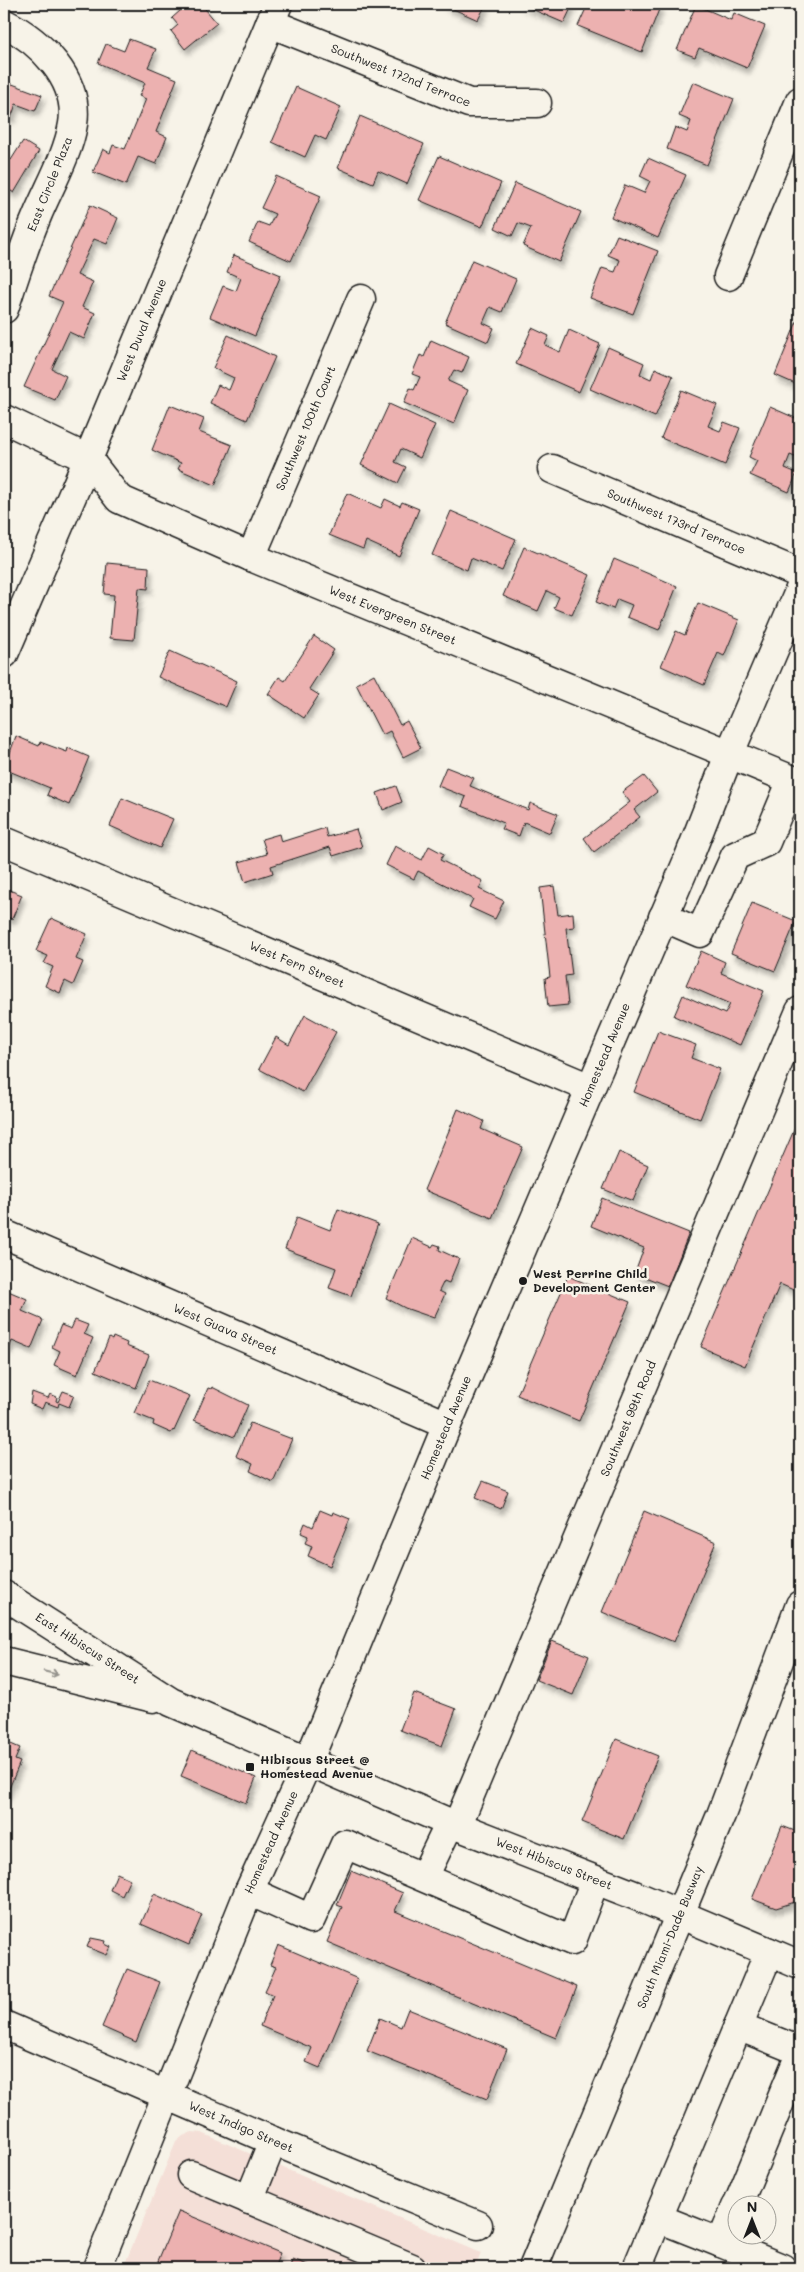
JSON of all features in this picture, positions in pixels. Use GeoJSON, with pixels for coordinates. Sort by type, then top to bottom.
{"type":"FeatureCollection","features":[{"type":"Feature","properties":{"kind":"street","name":"Southwest 172nd Terrace"},"geometry":{"type":"LineString","coordinates":[[274,13],[469,103],[537,103]]}},
{"type":"Feature","properties":{"kind":"street","name":"West Duval Avenue"},"geometry":{"type":"LineString","coordinates":[[4,654],[88,459],[274,13]]}},
{"type":"Feature","properties":{"kind":"street","name":"East Circle Plaza"},"geometry":{"type":"LineString","coordinates":[[4,24],[24,34],[43,50],[58,67],[67,84],[73,107],[73,123],[68,142],[22,254],[4,310]]}},
{"type":"Feature","properties":{"kind":"street"},"geometry":{"type":"LineString","coordinates":[[728,276],[800,101]]}},
{"type":"Feature","properties":{"kind":"street","name":"Southwest 100th Court"},"geometry":{"type":"LineString","coordinates":[[251,557],[361,299]]}},
{"type":"Feature","properties":{"kind":"street","name":"West Evergreen Street"},"geometry":{"type":"LineString","coordinates":[[4,419],[88,459],[119,498],[251,557],[796,782]]}},
{"type":"Feature","properties":{"kind":"street","name":"Southwest 173rd Terrace"},"geometry":{"type":"LineString","coordinates":[[552,468],[800,574]]}},
{"type":"Feature","properties":{"kind":"street","name":"Homestead Avenue"},"geometry":{"type":"LineString","coordinates":[[96,2268],[249,1891],[308,1762],[447,1425],[687,862],[729,755],[800,589]]}},
{"type":"Feature","properties":{"kind":"street"},"geometry":{"type":"LineString","coordinates":[[663,917],[700,932],[735,856],[766,842],[796,782]]}},
{"type":"Feature","properties":{"kind":"street","name":"West Fern Street"},"geometry":{"type":"LineString","coordinates":[[4,841],[590,1088]]}},
{"type":"Feature","properties":{"kind":"street"},"geometry":{"type":"LineString","coordinates":[[687,862],[723,879]]}},
{"type":"Feature","properties":{"kind":"street","name":"Southwest 99th Road"},"geometry":{"type":"LineString","coordinates":[[424,1877],[453,1825],[800,1011]]}},
{"type":"Feature","properties":{"kind":"street","name":"West Guava Street"},"geometry":{"type":"LineString","coordinates":[[4,1234],[447,1425]]}},
{"type":"Feature","properties":{"kind":"street","name":"East Hibiscus Street"},"geometry":{"type":"LineString","coordinates":[[4,1595],[172,1702],[308,1762]]}},
{"type":"Feature","properties":{"kind":"street","name":"South Miami-Dade Busway"},"geometry":{"type":"LineString","coordinates":[[533,2268],[739,1770],[800,1605]]}},
{"type":"Feature","properties":{"kind":"street","name":"East Hibiscus Street"},"geometry":{"type":"LineString","coordinates":[[4,1661],[172,1702]]}},
{"type":"Feature","properties":{"kind":"street","name":"West Hibiscus Street"},"geometry":{"type":"LineString","coordinates":[[308,1762],[453,1825],[595,1880],[800,1964]]}},
{"type":"Feature","properties":{"kind":"street"},"geometry":{"type":"LineString","coordinates":[[249,1891],[310,1919],[345,1844],[572,1941],[595,1880]]}},
{"type":"Feature","properties":{"kind":"street"},"geometry":{"type":"LineString","coordinates":[[637,2268],[769,1952]]}},
{"type":"Feature","properties":{"kind":"street","name":"West Indigo Street"},"geometry":{"type":"LineString","coordinates":[[4,2025],[273,2141],[478,2225]]}},
{"type":"Feature","properties":{"kind":"street"},"geometry":{"type":"LineString","coordinates":[[738,2026],[800,2053],[742,2194]]}},
{"type":"Feature","properties":{"kind":"street"},"geometry":{"type":"LineString","coordinates":[[249,2200],[273,2141]]}},
{"type":"Feature","properties":{"kind":"street"},"geometry":{"type":"LineString","coordinates":[[191,2175],[412,2268]]}},
{"type":"Feature","properties":{"kind":"street"},"geometry":{"type":"LineString","coordinates":[[658,2218],[782,2268]]}},
{"type":"Feature","properties":{"kind":"street"},"geometry":{"type":"LineString","coordinates":[[722,2243],[726,2233]]}},
{"type":"Feature","properties":{"kind":"shaded area"},"geometry":{"type":"Polygon","coordinates":[[[192,2132],[202,2133],[481,2253],[475,2268],[123,2268],[176,2142],[192,2132]]]}},
{"type":"Feature","properties":{"kind":"building"},"geometry":{"type":"Polygon","coordinates":[[[176,4],[201,4],[217,23],[185,49],[171,31],[178,25],[172,18],[181,10],[176,4]]]}},
{"type":"Feature","properties":{"kind":"building"},"geometry":{"type":"Polygon","coordinates":[[[442,4],[486,4],[478,20],[442,4]]]}},
{"type":"Feature","properties":{"kind":"building"},"geometry":{"type":"Polygon","coordinates":[[[520,4],[573,4],[564,23],[520,4]]]}},
{"type":"Feature","properties":{"kind":"building"},"geometry":{"type":"Polygon","coordinates":[[[588,4],[653,4],[660,7],[642,52],[578,26],[588,4]]]}},
{"type":"Feature","properties":{"kind":"building"},"geometry":{"type":"Polygon","coordinates":[[[696,5],[731,20],[734,13],[765,26],[747,68],[699,48],[695,57],[677,50],[696,5]]]}},
{"type":"Feature","properties":{"kind":"building"},"geometry":{"type":"Polygon","coordinates":[[[129,39],[156,49],[148,67],[177,79],[156,132],[167,137],[156,164],[138,157],[126,185],[93,172],[103,149],[110,153],[113,145],[125,149],[146,99],[139,96],[145,83],[98,63],[106,44],[124,51],[129,39]]]}},
{"type":"Feature","properties":{"kind":"building"},"geometry":{"type":"Polygon","coordinates":[[[4,81],[42,95],[35,111],[16,104],[11,118],[4,115],[4,81]]]}},
{"type":"Feature","properties":{"kind":"building"},"geometry":{"type":"Polygon","coordinates":[[[693,82],[734,99],[707,165],[667,149],[675,127],[687,132],[691,121],[679,116],[693,82]]]}},
{"type":"Feature","properties":{"kind":"building"},"geometry":{"type":"Polygon","coordinates":[[[296,87],[341,107],[326,140],[315,135],[305,157],[272,142],[296,87]]]}},
{"type":"Feature","properties":{"kind":"building"},"geometry":{"type":"Polygon","coordinates":[[[360,116],[424,144],[407,184],[378,171],[373,183],[338,168],[360,116]]]}},
{"type":"Feature","properties":{"kind":"building"},"geometry":{"type":"Polygon","coordinates":[[[23,141],[39,151],[14,193],[5,187],[4,189],[4,156],[11,160],[23,141]]]}},
{"type":"Feature","properties":{"kind":"building"},"geometry":{"type":"Polygon","coordinates":[[[439,156],[501,183],[482,227],[419,200],[439,156]]]}},
{"type":"Feature","properties":{"kind":"building"},"geometry":{"type":"Polygon","coordinates":[[[648,158],[686,175],[658,238],[611,217],[625,185],[644,193],[650,181],[640,176],[648,158]]]}},
{"type":"Feature","properties":{"kind":"building"},"geometry":{"type":"Polygon","coordinates":[[[276,176],[321,196],[291,261],[249,242],[258,222],[269,226],[275,214],[261,208],[276,176]]]}},
{"type":"Feature","properties":{"kind":"building"},"geometry":{"type":"Polygon","coordinates":[[[515,183],[581,212],[559,262],[523,246],[531,228],[518,223],[512,236],[495,228],[515,183]]]}},
{"type":"Feature","properties":{"kind":"building"},"geometry":{"type":"Polygon","coordinates":[[[90,205],[118,218],[107,244],[94,239],[77,275],[93,282],[82,307],[95,313],[84,339],[69,332],[52,369],[66,376],[55,400],[24,387],[63,302],[49,296],[90,205]]]}},
{"type":"Feature","properties":{"kind":"building"},"geometry":{"type":"Polygon","coordinates":[[[617,235],[658,251],[633,314],[590,298],[602,268],[615,272],[620,260],[608,255],[617,235]]]}},
{"type":"Feature","properties":{"kind":"building"},"geometry":{"type":"Polygon","coordinates":[[[234,255],[281,275],[255,336],[210,317],[223,286],[236,291],[241,278],[227,272],[234,255]]]}},
{"type":"Feature","properties":{"kind":"building"},"geometry":{"type":"Polygon","coordinates":[[[472,260],[516,279],[502,312],[490,307],[483,323],[494,328],[488,342],[445,323],[472,260]]]}},
{"type":"Feature","properties":{"kind":"building"},"geometry":{"type":"Polygon","coordinates":[[[800,314],[800,386],[775,375],[800,314]]]}},
{"type":"Feature","properties":{"kind":"building"},"geometry":{"type":"Polygon","coordinates":[[[532,328],[549,336],[545,345],[560,352],[569,330],[600,344],[579,392],[516,364],[532,328]]]}},
{"type":"Feature","properties":{"kind":"building"},"geometry":{"type":"Polygon","coordinates":[[[228,335],[275,357],[247,420],[210,403],[218,385],[229,390],[234,378],[213,368],[228,335]]]}},
{"type":"Feature","properties":{"kind":"building"},"geometry":{"type":"Polygon","coordinates":[[[431,340],[469,357],[462,373],[454,370],[448,381],[468,390],[454,424],[404,403],[410,388],[414,390],[420,377],[412,374],[420,355],[424,357],[431,340]]]}},
{"type":"Feature","properties":{"kind":"building"},"geometry":{"type":"Polygon","coordinates":[[[608,347],[644,363],[640,374],[651,379],[655,368],[673,376],[655,417],[590,389],[608,347]]]}},
{"type":"Feature","properties":{"kind":"building"},"geometry":{"type":"Polygon","coordinates":[[[681,390],[717,405],[708,426],[720,431],[724,422],[740,428],[725,465],[661,438],[681,390]]]}},
{"type":"Feature","properties":{"kind":"building"},"geometry":{"type":"Polygon","coordinates":[[[389,404],[435,425],[420,458],[401,449],[395,462],[406,467],[398,483],[361,465],[389,404]]]}},
{"type":"Feature","properties":{"kind":"building"},"geometry":{"type":"Polygon","coordinates":[[[170,405],[204,419],[199,432],[232,445],[215,485],[178,469],[181,463],[152,450],[170,405]]]}},
{"type":"Feature","properties":{"kind":"building"},"geometry":{"type":"Polygon","coordinates":[[[770,407],[800,420],[800,459],[790,455],[785,468],[797,473],[789,492],[750,475],[757,461],[749,457],[770,407]]]}},
{"type":"Feature","properties":{"kind":"building"},"geometry":{"type":"Polygon","coordinates":[[[347,493],[381,508],[385,499],[400,506],[402,502],[419,509],[399,556],[366,541],[363,549],[329,535],[347,493]]]}},
{"type":"Feature","properties":{"kind":"building"},"geometry":{"type":"Polygon","coordinates":[[[451,511],[516,539],[502,571],[471,558],[467,570],[432,555],[451,511]]]}},
{"type":"Feature","properties":{"kind":"building"},"geometry":{"type":"Polygon","coordinates":[[[524,547],[590,575],[572,615],[554,608],[559,597],[547,591],[538,611],[503,596],[524,547]]]}},
{"type":"Feature","properties":{"kind":"building"},"geometry":{"type":"Polygon","coordinates":[[[614,559],[677,586],[659,630],[627,617],[632,605],[617,599],[613,609],[596,602],[614,559]]]}},
{"type":"Feature","properties":{"kind":"building"},"geometry":{"type":"Polygon","coordinates":[[[107,563],[149,567],[148,589],[139,588],[134,640],[110,638],[114,595],[104,594],[107,563]]]}},
{"type":"Feature","properties":{"kind":"building"},"geometry":{"type":"Polygon","coordinates":[[[698,603],[739,620],[724,656],[718,653],[704,685],[661,666],[676,631],[685,635],[698,603]]]}},
{"type":"Feature","properties":{"kind":"building"},"geometry":{"type":"Polygon","coordinates":[[[314,636],[334,650],[309,689],[319,695],[304,718],[268,694],[279,677],[285,681],[314,636]]]}},
{"type":"Feature","properties":{"kind":"building"},"geometry":{"type":"Polygon","coordinates":[[[170,651],[237,681],[226,707],[158,677],[170,651]]]}},
{"type":"Feature","properties":{"kind":"building"},"geometry":{"type":"Polygon","coordinates":[[[374,674],[400,725],[407,721],[421,748],[403,757],[390,731],[382,735],[356,684],[374,674]]]}},
{"type":"Feature","properties":{"kind":"building"},"geometry":{"type":"Polygon","coordinates":[[[16,736],[39,746],[40,742],[67,752],[68,748],[89,757],[69,805],[47,795],[50,788],[4,769],[16,736]]]}},
{"type":"Feature","properties":{"kind":"building"},"geometry":{"type":"Polygon","coordinates":[[[446,767],[474,778],[470,786],[528,810],[530,803],[558,814],[550,833],[524,822],[519,836],[501,829],[504,823],[462,806],[466,797],[438,786],[446,767]]]}},
{"type":"Feature","properties":{"kind":"building"},"geometry":{"type":"Polygon","coordinates":[[[644,776],[657,792],[634,810],[640,817],[594,852],[584,838],[630,802],[622,792],[644,776]]]}},
{"type":"Feature","properties":{"kind":"building"},"geometry":{"type":"Polygon","coordinates":[[[396,786],[402,802],[383,810],[377,793],[396,786]]]}},
{"type":"Feature","properties":{"kind":"building"},"geometry":{"type":"Polygon","coordinates":[[[122,798],[173,819],[160,848],[110,826],[122,798]]]}},
{"type":"Feature","properties":{"kind":"building"},"geometry":{"type":"Polygon","coordinates":[[[325,828],[327,837],[356,829],[362,847],[333,856],[330,847],[271,866],[273,873],[245,882],[239,862],[267,854],[262,839],[279,834],[281,842],[325,828]]]}},
{"type":"Feature","properties":{"kind":"building"},"geometry":{"type":"Polygon","coordinates":[[[395,846],[422,860],[429,846],[444,854],[440,860],[483,881],[479,889],[504,901],[495,919],[469,907],[473,899],[418,871],[414,879],[386,865],[395,846]]]}},
{"type":"Feature","properties":{"kind":"building"},"geometry":{"type":"Polygon","coordinates":[[[554,886],[558,915],[573,913],[574,927],[566,928],[572,975],[565,976],[568,1005],[548,1007],[545,978],[550,977],[540,888],[554,886]]]}},
{"type":"Feature","properties":{"kind":"building"},"geometry":{"type":"Polygon","coordinates":[[[4,888],[22,895],[12,919],[4,916],[4,888]]]}},
{"type":"Feature","properties":{"kind":"building"},"geometry":{"type":"Polygon","coordinates":[[[752,903],[796,921],[775,971],[731,953],[752,903]]]}},
{"type":"Feature","properties":{"kind":"building"},"geometry":{"type":"Polygon","coordinates":[[[51,918],[87,934],[76,959],[83,962],[73,985],[65,981],[60,993],[45,986],[53,967],[44,963],[48,956],[36,951],[51,918]]]}},
{"type":"Feature","properties":{"kind":"building"},"geometry":{"type":"Polygon","coordinates":[[[701,951],[725,962],[721,973],[764,991],[740,1045],[674,1016],[683,995],[725,1014],[730,1004],[686,985],[701,951]]]}},
{"type":"Feature","properties":{"kind":"building"},"geometry":{"type":"Polygon","coordinates":[[[305,1015],[336,1032],[303,1092],[259,1069],[276,1037],[289,1045],[305,1015]]]}},
{"type":"Feature","properties":{"kind":"building"},"geometry":{"type":"Polygon","coordinates":[[[658,1031],[696,1045],[691,1058],[720,1069],[700,1119],[634,1092],[658,1031]]]}},
{"type":"Feature","properties":{"kind":"building"},"geometry":{"type":"Polygon","coordinates":[[[458,1109],[484,1121],[481,1129],[523,1147],[492,1218],[424,1190],[458,1109]]]}},
{"type":"Feature","properties":{"kind":"building"},"geometry":{"type":"Polygon","coordinates":[[[800,1116],[800,1293],[780,1284],[745,1366],[701,1347],[800,1116]]]}},
{"type":"Feature","properties":{"kind":"building"},"geometry":{"type":"Polygon","coordinates":[[[619,1152],[648,1165],[633,1201],[603,1189],[619,1152]]]}},
{"type":"Feature","properties":{"kind":"building"},"geometry":{"type":"Polygon","coordinates":[[[602,1198],[689,1233],[668,1286],[635,1273],[644,1248],[591,1226],[602,1198]]]}},
{"type":"Feature","properties":{"kind":"building"},"geometry":{"type":"Polygon","coordinates":[[[338,1209],[378,1224],[351,1296],[329,1288],[336,1268],[285,1249],[297,1217],[330,1230],[338,1209]]]}},
{"type":"Feature","properties":{"kind":"building"},"geometry":{"type":"Polygon","coordinates":[[[412,1238],[432,1247],[434,1244],[440,1246],[439,1250],[459,1259],[449,1283],[444,1281],[439,1291],[445,1294],[434,1318],[405,1308],[386,1298],[412,1238]]]}},
{"type":"Feature","properties":{"kind":"building"},"geometry":{"type":"Polygon","coordinates":[[[568,1276],[630,1302],[579,1421],[517,1395],[568,1276]]]}},
{"type":"Feature","properties":{"kind":"building"},"geometry":{"type":"Polygon","coordinates":[[[6,1290],[27,1299],[22,1311],[43,1320],[31,1349],[12,1341],[9,1349],[4,1346],[4,1296],[6,1290]]]}},
{"type":"Feature","properties":{"kind":"building"},"geometry":{"type":"Polygon","coordinates":[[[75,1320],[88,1325],[84,1334],[93,1338],[77,1375],[54,1365],[60,1351],[52,1347],[61,1325],[71,1329],[75,1320]]]}},
{"type":"Feature","properties":{"kind":"building"},"geometry":{"type":"Polygon","coordinates":[[[113,1337],[127,1343],[126,1346],[149,1355],[136,1388],[95,1371],[109,1338],[112,1340],[113,1337]]]}},
{"type":"Feature","properties":{"kind":"building"},"geometry":{"type":"Polygon","coordinates":[[[149,1380],[190,1396],[174,1431],[171,1433],[153,1425],[154,1421],[134,1413],[149,1380]]]}},
{"type":"Feature","properties":{"kind":"building"},"geometry":{"type":"Polygon","coordinates":[[[212,1387],[248,1405],[234,1437],[194,1420],[208,1388],[211,1389],[212,1387]]]}},
{"type":"Feature","properties":{"kind":"building"},"geometry":{"type":"Polygon","coordinates":[[[63,1391],[74,1395],[69,1407],[59,1403],[58,1407],[45,1402],[42,1409],[30,1404],[32,1392],[48,1398],[50,1394],[57,1397],[56,1401],[58,1402],[63,1391]]]}},
{"type":"Feature","properties":{"kind":"building"},"geometry":{"type":"Polygon","coordinates":[[[250,1423],[292,1439],[273,1482],[250,1471],[253,1464],[236,1456],[250,1423]]]}},
{"type":"Feature","properties":{"kind":"building"},"geometry":{"type":"Polygon","coordinates":[[[483,1481],[508,1491],[501,1509],[475,1498],[483,1481]]]}},
{"type":"Feature","properties":{"kind":"building"},"geometry":{"type":"Polygon","coordinates":[[[320,1510],[332,1515],[333,1512],[350,1519],[330,1566],[308,1556],[312,1546],[305,1543],[308,1536],[301,1533],[305,1523],[313,1527],[320,1510]]]}},
{"type":"Feature","properties":{"kind":"building"},"geometry":{"type":"Polygon","coordinates":[[[644,1511],[716,1542],[674,1642],[602,1612],[644,1511]]]}},
{"type":"Feature","properties":{"kind":"building"},"geometry":{"type":"Polygon","coordinates":[[[552,1641],[589,1656],[573,1695],[536,1680],[552,1641]]]}},
{"type":"Feature","properties":{"kind":"building"},"geometry":{"type":"Polygon","coordinates":[[[414,1693],[456,1709],[442,1746],[400,1730],[414,1693]]]}},
{"type":"Feature","properties":{"kind":"building"},"geometry":{"type":"Polygon","coordinates":[[[616,1739],[658,1756],[624,1839],[582,1822],[616,1739]]]}},
{"type":"Feature","properties":{"kind":"building"},"geometry":{"type":"Polygon","coordinates":[[[4,1741],[20,1748],[15,1760],[20,1762],[6,1796],[4,1795],[4,1741]]]}},
{"type":"Feature","properties":{"kind":"building"},"geometry":{"type":"Polygon","coordinates":[[[192,1750],[256,1778],[246,1803],[181,1776],[192,1750]]]}},
{"type":"Feature","properties":{"kind":"building"},"geometry":{"type":"Polygon","coordinates":[[[782,1826],[800,1833],[800,1895],[798,1901],[776,1908],[752,1899],[782,1826]]]}},
{"type":"Feature","properties":{"kind":"building"},"geometry":{"type":"Polygon","coordinates":[[[351,1871],[403,1893],[395,1911],[577,1987],[556,2038],[327,1942],[342,1907],[337,1905],[351,1871]]]}},
{"type":"Feature","properties":{"kind":"building"},"geometry":{"type":"Polygon","coordinates":[[[117,1873],[130,1879],[122,1896],[110,1890],[117,1873]]]}},
{"type":"Feature","properties":{"kind":"building"},"geometry":{"type":"Polygon","coordinates":[[[154,1894],[202,1915],[189,1945],[141,1924],[154,1894]]]}},
{"type":"Feature","properties":{"kind":"building"},"geometry":{"type":"Polygon","coordinates":[[[91,1938],[106,1941],[105,1944],[111,1947],[107,1955],[87,1947],[91,1938]]]}},
{"type":"Feature","properties":{"kind":"building"},"geometry":{"type":"Polygon","coordinates":[[[278,1945],[358,1979],[320,2068],[306,2062],[312,2048],[260,2026],[273,1995],[265,1991],[276,1967],[270,1965],[278,1945]]]}},
{"type":"Feature","properties":{"kind":"building"},"geometry":{"type":"Polygon","coordinates":[[[127,1969],[160,1982],[136,2042],[102,2027],[127,1969]]]}},
{"type":"Feature","properties":{"kind":"building"},"geometry":{"type":"Polygon","coordinates":[[[408,2009],[507,2049],[487,2099],[367,2051],[380,2018],[401,2027],[408,2009]]]}},
{"type":"Feature","properties":{"kind":"building"},"geometry":{"type":"Polygon","coordinates":[[[179,2211],[280,2253],[274,2268],[155,2268],[179,2211]]]}},
{"type":"Feature","properties":{"kind":"building"},"geometry":{"type":"Polygon","coordinates":[[[293,2259],[315,2268],[289,2268],[293,2259]]]}},
{"type":"Feature","properties":{"kind":"place","name":"West Perrine Child Development Center"},"geometry":{"type":"Point","coordinates":[523,1281]}},
{"type":"Feature","properties":{"kind":"place","name":"Hibiscus Street @ Homestead Avenue"},"geometry":{"type":"Point","coordinates":[250,1767]}}]}
